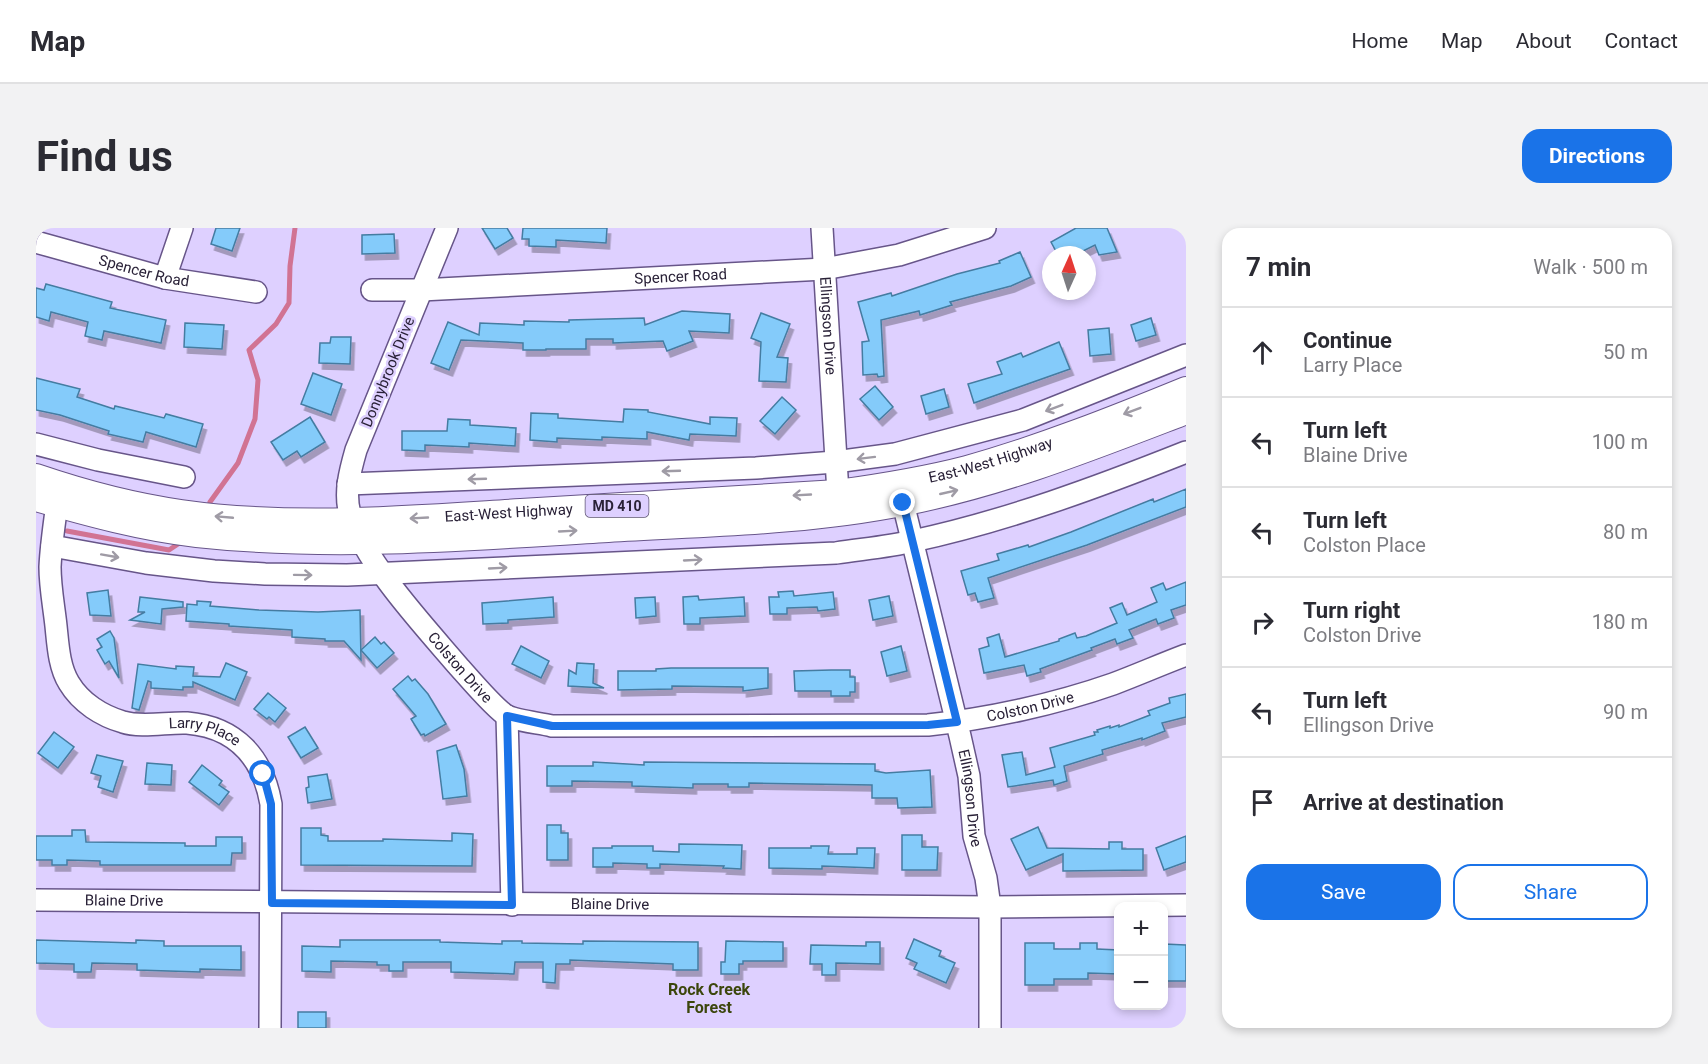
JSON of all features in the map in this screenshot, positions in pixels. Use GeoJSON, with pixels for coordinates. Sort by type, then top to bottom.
{"type":"FeatureCollection","features":[{"type":"Feature","properties":{"kind":"main road","name":"East-West Highway"},"geometry":{"type":"LineString","coordinates":[[46,501],[129,521],[193,533],[280,541],[358,531],[837,493],[903,484],[968,469],[1038,446],[1186,390]]}},
{"type":"Feature","properties":{"kind":"main road","name":"East-West Highway"},"geometry":{"type":"LineString","coordinates":[[36,477],[128,504],[181,513],[358,531],[419,540],[807,517],[903,503],[1024,472],[1186,411]]}},
{"type":"Feature","properties":{"kind":"street"},"geometry":{"type":"LineString","coordinates":[[165,278],[182,228]]}},
{"type":"Feature","properties":{"kind":"street","name":"Donnybrook Drive"},"geometry":{"type":"LineString","coordinates":[[358,531],[348,502],[348,484],[356,450],[447,228]]}},
{"type":"Feature","properties":{"kind":"street","name":"Ellingson Drive"},"geometry":{"type":"LineString","coordinates":[[822,228],[837,493]]}},
{"type":"Feature","properties":{"kind":"street","name":"Spencer Road"},"geometry":{"type":"LineString","coordinates":[[372,290],[421,290],[824,269],[899,255],[986,228]]}},
{"type":"Feature","properties":{"kind":"street","name":"Spencer Road"},"geometry":{"type":"LineString","coordinates":[[36,242],[165,278],[256,292]]}},
{"type":"Feature","properties":{"kind":"street","name":"East-West Highway"},"geometry":{"type":"LineString","coordinates":[[348,484],[756,468],[835,462],[895,454],[1023,420],[1186,355]]}},
{"type":"Feature","properties":{"kind":"street"},"geometry":{"type":"LineString","coordinates":[[36,444],[98,460],[184,477]]}},
{"type":"Feature","properties":{"kind":"street"},"geometry":{"type":"LineString","coordinates":[[52,546],[146,563],[265,574],[383,574],[836,553],[912,541],[1000,519],[1131,474],[1186,452]]}},
{"type":"Feature","properties":{"kind":"street","name":"Larry Place"},"geometry":{"type":"LineString","coordinates":[[46,501],[52,546],[51,577],[58,647],[69,683],[96,711],[125,723],[188,723],[234,738],[254,758],[263,774],[271,804],[270,1028]]}},
{"type":"Feature","properties":{"kind":"street","name":"Ellingson Drive"},"geometry":{"type":"LineString","coordinates":[[903,503],[969,776],[974,836],[986,878],[990,908],[990,1028]]}},
{"type":"Feature","properties":{"kind":"street","name":"Colston Drive"},"geometry":{"type":"LineString","coordinates":[[358,531],[383,574],[477,687],[507,716],[552,726],[928,725],[957,722],[1042,704],[1111,684],[1186,655]]}},
{"type":"Feature","properties":{"kind":"street"},"geometry":{"type":"LineString","coordinates":[[507,716],[512,905]]}},
{"type":"Feature","properties":{"kind":"street","name":"Blaine Drive"},"geometry":{"type":"LineString","coordinates":[[36,900],[990,908],[1186,905]]}},
{"type":"Feature","properties":{"kind":"building"},"geometry":{"type":"Polygon","coordinates":[[[216,228],[240,228],[232,251],[211,244],[216,228]]]}},
{"type":"Feature","properties":{"kind":"building"},"geometry":{"type":"Polygon","coordinates":[[[482,228],[507,228],[513,238],[495,249],[482,228]]]}},
{"type":"Feature","properties":{"kind":"building"},"geometry":{"type":"Polygon","coordinates":[[[523,228],[607,228],[606,243],[556,240],[556,247],[529,246],[529,239],[522,239],[523,228]]]}},
{"type":"Feature","properties":{"kind":"building"},"geometry":{"type":"Polygon","coordinates":[[[1076,228],[1107,228],[1117,252],[1099,255],[1095,245],[1053,246],[1051,242],[1076,228]]]}},
{"type":"Feature","properties":{"kind":"building"},"geometry":{"type":"Polygon","coordinates":[[[394,234],[395,253],[362,254],[362,235],[394,234]]]}},
{"type":"Feature","properties":{"kind":"building"},"geometry":{"type":"Polygon","coordinates":[[[1020,252],[1031,277],[1011,286],[950,302],[952,305],[920,315],[919,311],[881,320],[884,376],[863,375],[862,342],[869,341],[858,302],[891,293],[892,296],[957,274],[1000,263],[999,261],[1020,252]]]}},
{"type":"Feature","properties":{"kind":"building"},"geometry":{"type":"Polygon","coordinates":[[[46,284],[112,302],[110,308],[166,320],[161,343],[104,331],[102,340],[85,336],[88,322],[51,312],[49,321],[36,317],[36,288],[44,290],[46,284]]]}},
{"type":"Feature","properties":{"kind":"building"},"geometry":{"type":"Polygon","coordinates":[[[682,311],[730,314],[729,333],[689,331],[693,341],[667,351],[663,341],[613,343],[613,339],[586,339],[586,349],[523,350],[523,343],[461,340],[449,370],[431,363],[448,322],[479,335],[480,323],[524,325],[524,321],[569,322],[569,320],[644,318],[645,325],[682,311]]]}},
{"type":"Feature","properties":{"kind":"building"},"geometry":{"type":"Polygon","coordinates":[[[761,313],[790,324],[777,357],[788,358],[786,382],[759,381],[761,342],[751,338],[761,313]]]}},
{"type":"Feature","properties":{"kind":"building"},"geometry":{"type":"Polygon","coordinates":[[[1151,318],[1156,335],[1136,341],[1131,325],[1151,318]]]}},
{"type":"Feature","properties":{"kind":"building"},"geometry":{"type":"Polygon","coordinates":[[[185,323],[224,325],[222,349],[184,347],[185,323]]]}},
{"type":"Feature","properties":{"kind":"building"},"geometry":{"type":"Polygon","coordinates":[[[1109,328],[1111,354],[1090,356],[1088,330],[1109,328]]]}},
{"type":"Feature","properties":{"kind":"building"},"geometry":{"type":"Polygon","coordinates":[[[331,337],[351,337],[350,364],[319,363],[320,343],[330,343],[331,337]]]}},
{"type":"Feature","properties":{"kind":"building"},"geometry":{"type":"Polygon","coordinates":[[[1059,342],[1070,369],[974,403],[968,384],[1002,374],[997,362],[1021,353],[1023,357],[1059,342]]]}},
{"type":"Feature","properties":{"kind":"building"},"geometry":{"type":"Polygon","coordinates":[[[313,373],[342,384],[331,415],[301,404],[313,373]]]}},
{"type":"Feature","properties":{"kind":"building"},"geometry":{"type":"Polygon","coordinates":[[[36,378],[80,389],[77,397],[114,409],[115,406],[164,418],[166,414],[203,424],[196,447],[146,432],[143,442],[108,434],[109,431],[60,415],[36,410],[36,378]]]}},
{"type":"Feature","properties":{"kind":"building"},"geometry":{"type":"Polygon","coordinates":[[[875,386],[893,407],[879,420],[860,399],[875,386]]]}},
{"type":"Feature","properties":{"kind":"building"},"geometry":{"type":"Polygon","coordinates":[[[944,389],[949,407],[926,414],[921,396],[944,389]]]}},
{"type":"Feature","properties":{"kind":"building"},"geometry":{"type":"Polygon","coordinates":[[[782,397],[796,410],[775,434],[760,421],[782,397]]]}},
{"type":"Feature","properties":{"kind":"building"},"geometry":{"type":"Polygon","coordinates":[[[624,409],[648,410],[648,412],[710,424],[710,417],[737,418],[736,436],[690,434],[689,440],[647,432],[647,439],[602,437],[602,440],[557,438],[557,442],[530,440],[531,413],[558,414],[558,418],[623,422],[624,409]]]}},
{"type":"Feature","properties":{"kind":"building"},"geometry":{"type":"Polygon","coordinates":[[[310,417],[325,442],[301,457],[297,451],[283,460],[271,442],[310,417]]]}},
{"type":"Feature","properties":{"kind":"building"},"geometry":{"type":"Polygon","coordinates":[[[448,419],[470,420],[470,425],[516,428],[515,446],[469,443],[469,447],[425,445],[425,451],[402,450],[402,431],[447,431],[448,419]]]}},
{"type":"Feature","properties":{"kind":"building"},"geometry":{"type":"Polygon","coordinates":[[[1186,489],[1186,507],[1087,545],[988,578],[994,598],[978,602],[975,593],[968,595],[961,571],[999,560],[997,554],[1028,545],[1029,547],[1153,499],[1154,502],[1186,489]]]}},
{"type":"Feature","properties":{"kind":"building"},"geometry":{"type":"Polygon","coordinates":[[[1186,582],[1186,605],[1171,610],[1174,618],[1158,624],[1156,619],[1129,630],[1133,638],[1117,644],[1115,639],[1027,676],[1024,665],[984,673],[979,649],[989,646],[987,638],[999,634],[1005,657],[1059,641],[1075,633],[1077,638],[1086,636],[1117,623],[1110,608],[1122,603],[1127,615],[1157,602],[1151,588],[1163,583],[1166,590],[1186,582]]]}},
{"type":"Feature","properties":{"kind":"building"},"geometry":{"type":"Polygon","coordinates":[[[108,590],[111,616],[90,615],[87,593],[108,590]]]}},
{"type":"Feature","properties":{"kind":"building"},"geometry":{"type":"Polygon","coordinates":[[[793,591],[794,596],[833,592],[835,609],[818,611],[817,607],[787,608],[787,614],[770,614],[769,597],[779,597],[778,592],[793,591]]]}},
{"type":"Feature","properties":{"kind":"building"},"geometry":{"type":"Polygon","coordinates":[[[698,596],[699,600],[744,597],[745,616],[700,618],[700,624],[684,624],[683,597],[698,596]]]}},
{"type":"Feature","properties":{"kind":"building"},"geometry":{"type":"Polygon","coordinates":[[[889,596],[893,616],[873,620],[869,600],[889,596]]]}},
{"type":"Feature","properties":{"kind":"building"},"geometry":{"type":"Polygon","coordinates":[[[140,597],[183,602],[183,607],[162,609],[161,624],[130,620],[145,612],[138,612],[140,597]]]}},
{"type":"Feature","properties":{"kind":"building"},"geometry":{"type":"Polygon","coordinates":[[[553,597],[554,617],[483,624],[482,603],[553,597]]]}},
{"type":"Feature","properties":{"kind":"building"},"geometry":{"type":"Polygon","coordinates":[[[655,597],[656,616],[636,618],[635,598],[655,597]]]}},
{"type":"Feature","properties":{"kind":"building"},"geometry":{"type":"Polygon","coordinates":[[[197,601],[211,602],[210,606],[259,610],[318,612],[360,610],[361,660],[344,641],[292,637],[292,630],[186,621],[187,604],[197,605],[197,601]]]}},
{"type":"Feature","properties":{"kind":"building"},"geometry":{"type":"Polygon","coordinates":[[[110,631],[114,638],[119,678],[109,661],[105,664],[97,650],[102,647],[97,639],[110,631]]]}},
{"type":"Feature","properties":{"kind":"building"},"geometry":{"type":"Polygon","coordinates":[[[375,637],[381,644],[384,642],[394,653],[377,668],[361,650],[375,637]]]}},
{"type":"Feature","properties":{"kind":"building"},"geometry":{"type":"Polygon","coordinates":[[[521,646],[549,661],[541,678],[512,664],[521,646]]]}},
{"type":"Feature","properties":{"kind":"building"},"geometry":{"type":"Polygon","coordinates":[[[901,646],[907,671],[887,676],[881,652],[901,646]]]}},
{"type":"Feature","properties":{"kind":"building"},"geometry":{"type":"Polygon","coordinates":[[[226,663],[247,672],[235,700],[193,682],[193,687],[183,687],[183,690],[151,688],[151,682],[148,681],[139,710],[132,708],[138,664],[176,669],[176,666],[194,667],[193,676],[220,677],[226,663]]]}},
{"type":"Feature","properties":{"kind":"building"},"geometry":{"type":"Polygon","coordinates":[[[577,663],[594,664],[593,683],[604,688],[568,686],[569,670],[576,674],[577,663]]]}},
{"type":"Feature","properties":{"kind":"building"},"geometry":{"type":"Polygon","coordinates":[[[768,668],[768,688],[743,691],[743,687],[672,686],[672,689],[618,690],[618,671],[656,671],[656,669],[768,668]]]}},
{"type":"Feature","properties":{"kind":"building"},"geometry":{"type":"Polygon","coordinates":[[[850,670],[850,677],[855,677],[855,692],[850,692],[850,696],[831,696],[831,691],[795,691],[794,671],[850,670]]]}},
{"type":"Feature","properties":{"kind":"building"},"geometry":{"type":"Polygon","coordinates":[[[408,676],[412,681],[415,679],[428,694],[446,724],[425,736],[421,735],[411,719],[416,716],[393,689],[408,676]]]}},
{"type":"Feature","properties":{"kind":"building"},"geometry":{"type":"Polygon","coordinates":[[[268,693],[286,708],[275,722],[254,709],[268,693]]]}},
{"type":"Feature","properties":{"kind":"building"},"geometry":{"type":"Polygon","coordinates":[[[1186,694],[1186,717],[1162,723],[1165,731],[1142,740],[1142,738],[1102,750],[1103,754],[1064,766],[1067,781],[1054,785],[1053,780],[1008,787],[1002,755],[1022,752],[1026,775],[1055,767],[1050,748],[1095,735],[1094,732],[1098,732],[1097,730],[1110,726],[1110,728],[1119,725],[1119,727],[1150,715],[1148,711],[1170,703],[1169,698],[1186,694]]]}},
{"type":"Feature","properties":{"kind":"building"},"geometry":{"type":"Polygon","coordinates":[[[305,727],[318,748],[301,758],[288,737],[305,727]]]}},
{"type":"Feature","properties":{"kind":"building"},"geometry":{"type":"Polygon","coordinates":[[[54,732],[74,747],[58,768],[38,753],[54,732]]]}},
{"type":"Feature","properties":{"kind":"building"},"geometry":{"type":"Polygon","coordinates":[[[456,745],[464,769],[467,796],[443,799],[437,751],[456,745]]]}},
{"type":"Feature","properties":{"kind":"building"},"geometry":{"type":"Polygon","coordinates":[[[97,755],[123,761],[113,792],[98,787],[101,776],[91,773],[97,755]]]}},
{"type":"Feature","properties":{"kind":"building"},"geometry":{"type":"Polygon","coordinates":[[[593,762],[644,765],[644,762],[875,764],[875,771],[886,773],[930,770],[932,807],[898,808],[897,798],[872,798],[872,785],[749,783],[749,787],[728,787],[728,784],[693,784],[693,788],[632,786],[632,782],[572,781],[572,786],[547,786],[547,766],[593,766],[593,762]]]}},
{"type":"Feature","properties":{"kind":"building"},"geometry":{"type":"Polygon","coordinates":[[[147,763],[172,765],[171,785],[145,784],[147,763]]]}},
{"type":"Feature","properties":{"kind":"building"},"geometry":{"type":"Polygon","coordinates":[[[202,765],[222,781],[219,785],[229,792],[219,805],[189,782],[202,765]]]}},
{"type":"Feature","properties":{"kind":"building"},"geometry":{"type":"Polygon","coordinates":[[[327,774],[332,799],[308,803],[306,788],[309,787],[308,777],[327,774]]]}},
{"type":"Feature","properties":{"kind":"building"},"geometry":{"type":"Polygon","coordinates":[[[547,825],[561,825],[561,833],[568,833],[568,860],[547,860],[547,825]]]}},
{"type":"Feature","properties":{"kind":"building"},"geometry":{"type":"Polygon","coordinates":[[[1038,827],[1047,848],[1109,849],[1109,842],[1122,842],[1122,849],[1143,849],[1143,870],[1063,871],[1063,854],[1026,870],[1011,839],[1038,827]]]}},
{"type":"Feature","properties":{"kind":"building"},"geometry":{"type":"Polygon","coordinates":[[[301,828],[321,828],[321,835],[328,836],[328,841],[383,841],[383,839],[452,841],[452,833],[473,834],[472,866],[301,865],[301,828]]]}},
{"type":"Feature","properties":{"kind":"building"},"geometry":{"type":"Polygon","coordinates":[[[72,830],[85,830],[86,842],[185,843],[185,846],[216,846],[216,837],[242,837],[242,853],[232,853],[231,865],[100,865],[100,861],[67,860],[67,865],[52,865],[52,860],[36,860],[36,836],[72,836],[72,830]]]}},
{"type":"Feature","properties":{"kind":"building"},"geometry":{"type":"Polygon","coordinates":[[[902,835],[922,835],[922,847],[938,847],[937,870],[902,870],[902,835]]]}},
{"type":"Feature","properties":{"kind":"building"},"geometry":{"type":"Polygon","coordinates":[[[1186,836],[1186,862],[1164,870],[1156,848],[1186,836]]]}},
{"type":"Feature","properties":{"kind":"building"},"geometry":{"type":"Polygon","coordinates":[[[679,844],[742,845],[741,869],[723,868],[724,866],[660,864],[660,868],[647,868],[647,864],[613,863],[613,867],[593,867],[593,848],[653,846],[653,851],[679,852],[679,844]]]}},
{"type":"Feature","properties":{"kind":"building"},"geometry":{"type":"Polygon","coordinates":[[[811,846],[829,846],[828,854],[857,854],[857,848],[875,848],[874,868],[822,866],[822,869],[769,868],[769,848],[811,848],[811,846]]]}},
{"type":"Feature","properties":{"kind":"building"},"geometry":{"type":"Polygon","coordinates":[[[914,939],[941,951],[939,956],[955,963],[946,983],[914,969],[917,963],[906,958],[914,939]]]}},
{"type":"Feature","properties":{"kind":"building"},"geometry":{"type":"Polygon","coordinates":[[[36,940],[136,943],[136,940],[164,941],[164,946],[241,946],[241,970],[200,969],[200,972],[137,970],[137,964],[92,963],[91,972],[74,972],[74,964],[36,963],[36,940]]]}},
{"type":"Feature","properties":{"kind":"building"},"geometry":{"type":"Polygon","coordinates":[[[340,940],[440,940],[440,942],[502,944],[502,941],[583,944],[583,941],[698,942],[698,970],[673,970],[673,964],[570,960],[570,964],[556,964],[555,983],[543,982],[543,962],[515,962],[514,974],[451,972],[451,962],[403,962],[403,971],[389,971],[389,965],[377,965],[377,962],[331,961],[331,972],[302,971],[302,946],[340,947],[340,940]]]}},
{"type":"Feature","properties":{"kind":"building"},"geometry":{"type":"Polygon","coordinates":[[[726,941],[783,942],[783,961],[743,961],[743,964],[739,964],[739,974],[721,974],[721,962],[725,962],[726,941]]]}},
{"type":"Feature","properties":{"kind":"building"},"geometry":{"type":"Polygon","coordinates":[[[866,942],[880,942],[880,964],[836,963],[836,975],[822,975],[822,964],[810,964],[811,945],[866,946],[866,942]]]}},
{"type":"Feature","properties":{"kind":"building"},"geometry":{"type":"Polygon","coordinates":[[[1025,943],[1054,943],[1054,949],[1080,949],[1080,943],[1097,943],[1097,949],[1114,950],[1114,974],[1088,973],[1088,979],[1054,979],[1054,985],[1025,985],[1025,943]]]}},
{"type":"Feature","properties":{"kind":"building"},"geometry":{"type":"Polygon","coordinates":[[[1168,944],[1186,945],[1186,981],[1168,981],[1168,944]]]}},
{"type":"Feature","properties":{"kind":"building"},"geometry":{"type":"Polygon","coordinates":[[[298,1012],[326,1012],[326,1028],[298,1028],[298,1012]]]}},
{"type":"Feature","properties":{"kind":"waterway"},"geometry":{"type":"LineString","coordinates":[[210,502],[238,463],[255,419],[258,380],[249,350],[276,324],[289,303],[290,266],[295,228]]}},
{"type":"Feature","properties":{"kind":"waterway"},"geometry":{"type":"LineString","coordinates":[[67,531],[169,550],[178,544]]}},
{"type":"Feature","properties":{"kind":"district","name":"Rock Creek Forest"},"geometry":{"type":"Point","coordinates":[709,998]}},
{"type":"Feature","properties":{"kind":"route"},"geometry":{"type":"LineString","coordinates":[[263,774],[271,804],[272,903],[512,905],[507,716],[552,726],[928,725],[957,722],[903,503]]}}]}
